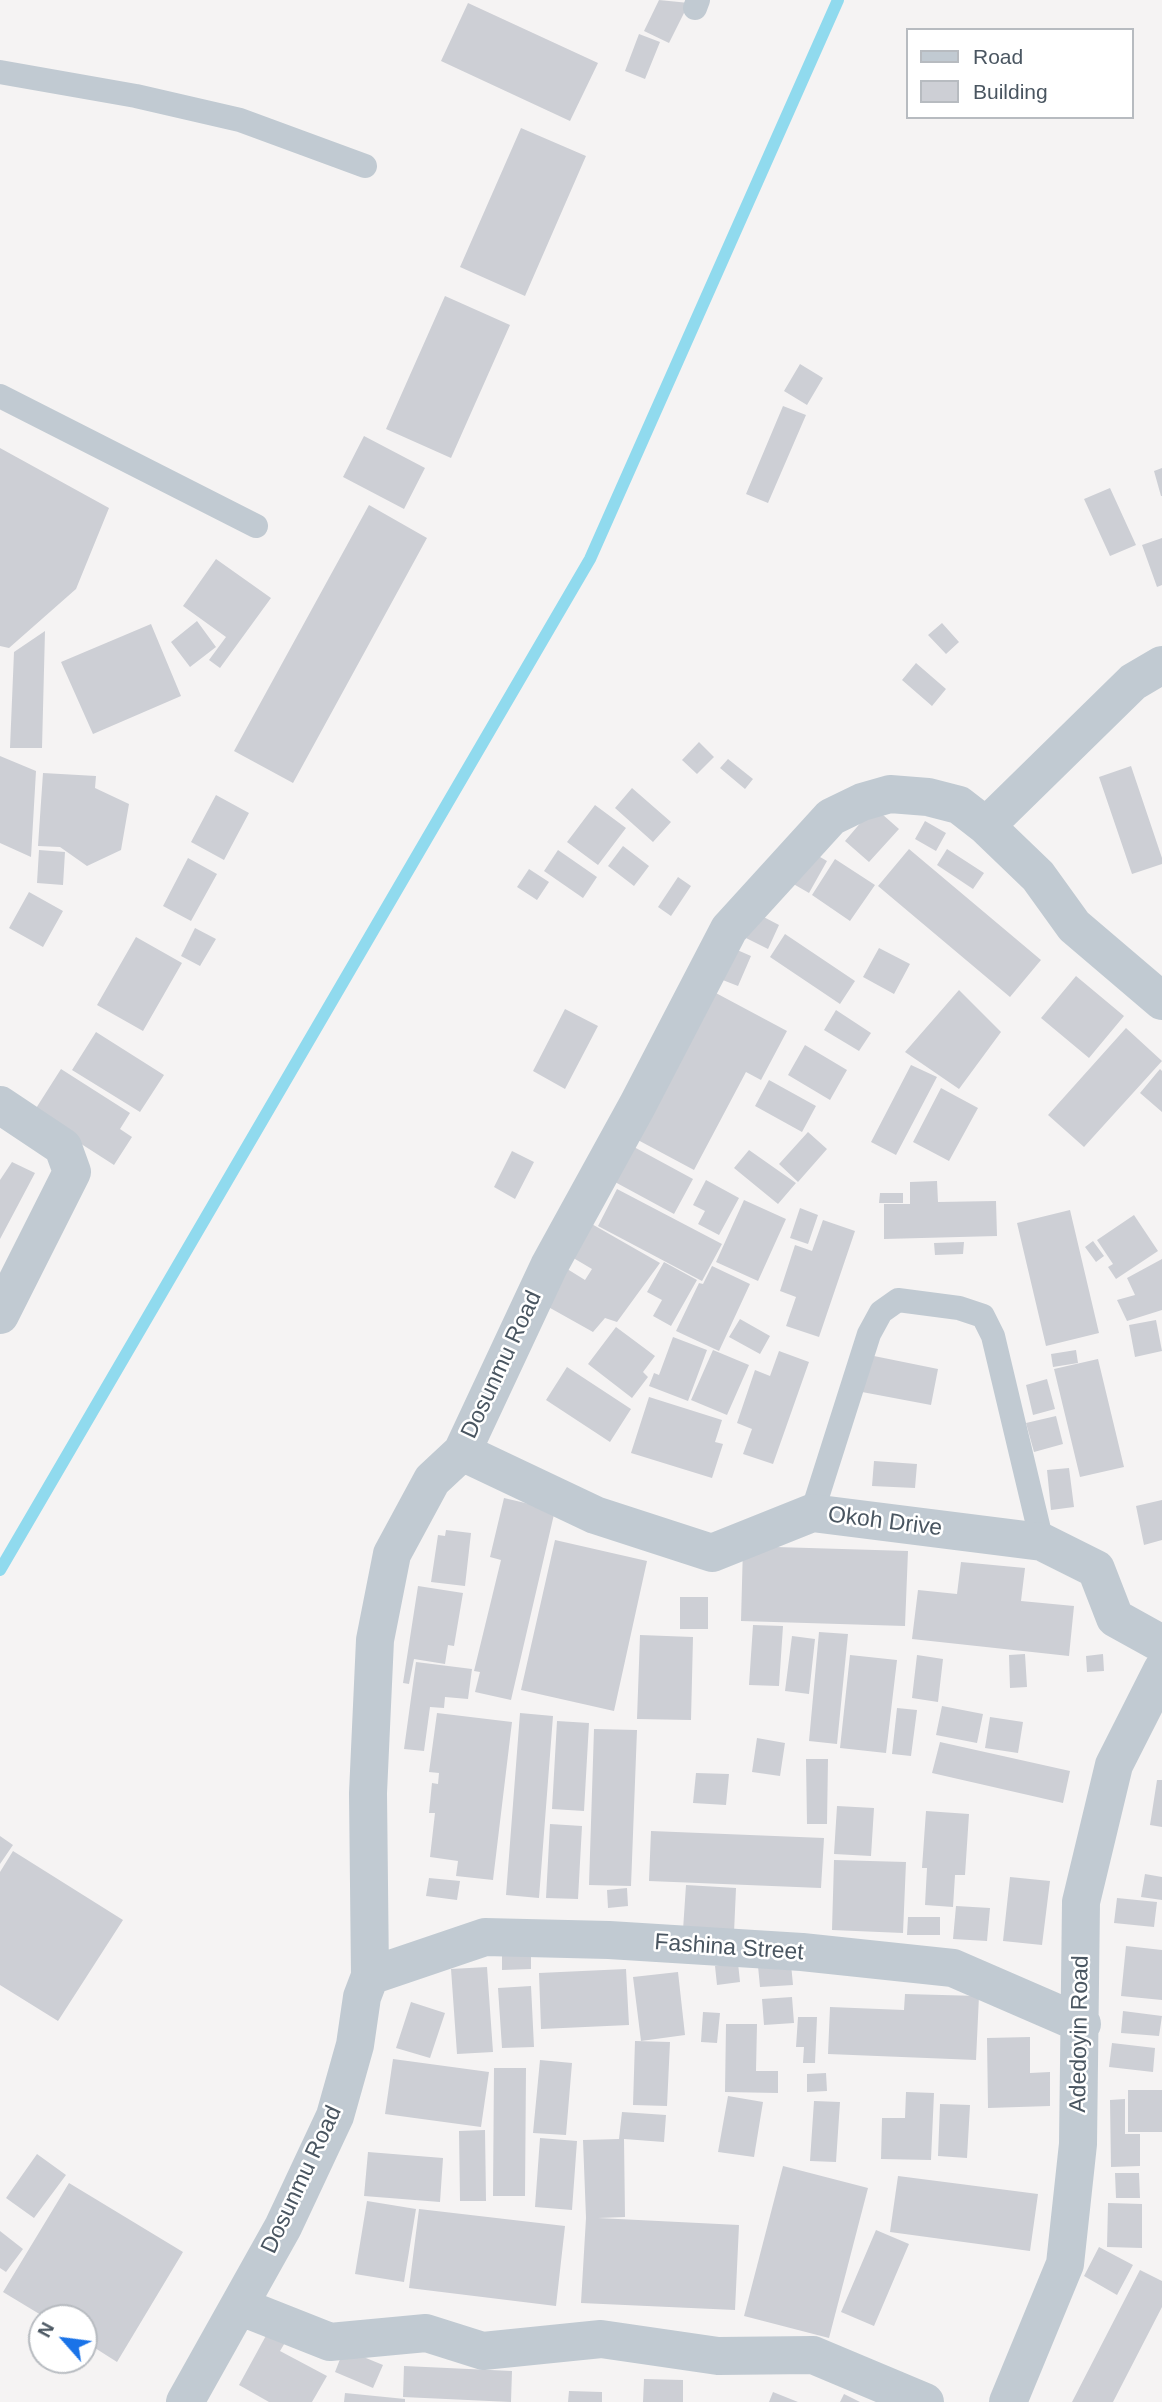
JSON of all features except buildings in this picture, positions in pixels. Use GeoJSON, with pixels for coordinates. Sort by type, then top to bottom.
{"type":"FeatureCollection","features":[{"type":"Feature","properties":{"kind":"street"},"geometry":{"type":"LineString","coordinates":[[986,826],[1133,682],[1162,665]]}},
{"type":"Feature","properties":{"kind":"street","name":"Dosunmu Road"},"geometry":{"type":"LineString","coordinates":[[184,2402],[283,2227],[335,2116],[355,2045],[362,1997],[370,1976],[368,1793],[375,1640],[392,1555],[432,1480],[462,1452],[549,1266],[637,1106],[729,929],[831,817],[862,802],[890,794],[928,797],[959,805],[986,826],[1038,876],[1074,926],[1162,1001]]}},
{"type":"Feature","properties":{"kind":"street"},"geometry":{"type":"LineString","coordinates":[[0,1105],[63,1147],[72,1172],[0,1315]]}},
{"type":"Feature","properties":{"kind":"street","name":"Okoh Drive"},"geometry":{"type":"LineString","coordinates":[[462,1452],[595,1516],[712,1553],[812,1513],[1042,1542],[1096,1569],[1115,1618],[1162,1644]]}},
{"type":"Feature","properties":{"kind":"street","name":"Adedoyin Road"},"geometry":{"type":"LineString","coordinates":[[1008,2402],[1065,2264],[1078,2144],[1082,2024],[1081,1902],[1114,1765],[1162,1670]]}},
{"type":"Feature","properties":{"kind":"street","name":"Fashina Street"},"geometry":{"type":"LineString","coordinates":[[370,1976],[485,1937],[609,1940],[802,1952],[953,1968],[1082,2024]]}},
{"type":"Feature","properties":{"kind":"street"},"geometry":{"type":"LineString","coordinates":[[239,2306],[330,2342],[426,2333],[483,2351],[601,2339],[718,2356],[813,2354],[925,2402]]}},
{"type":"Feature","properties":{"kind":"lane"},"geometry":{"type":"LineString","coordinates":[[0,72],[136,96],[240,120],[365,166]]}},
{"type":"Feature","properties":{"kind":"lane"},"geometry":{"type":"LineString","coordinates":[[0,396],[256,526]]}},
{"type":"Feature","properties":{"kind":"lane"},"geometry":{"type":"LineString","coordinates":[[812,1513],[869,1334],[881,1312],[898,1300],[959,1308],[983,1316],[993,1336],[1042,1542]]}},
{"type":"Feature","properties":{"kind":"waterway"},"geometry":{"type":"LineString","coordinates":[[0,1570],[590,559],[838,0]]}}]}
